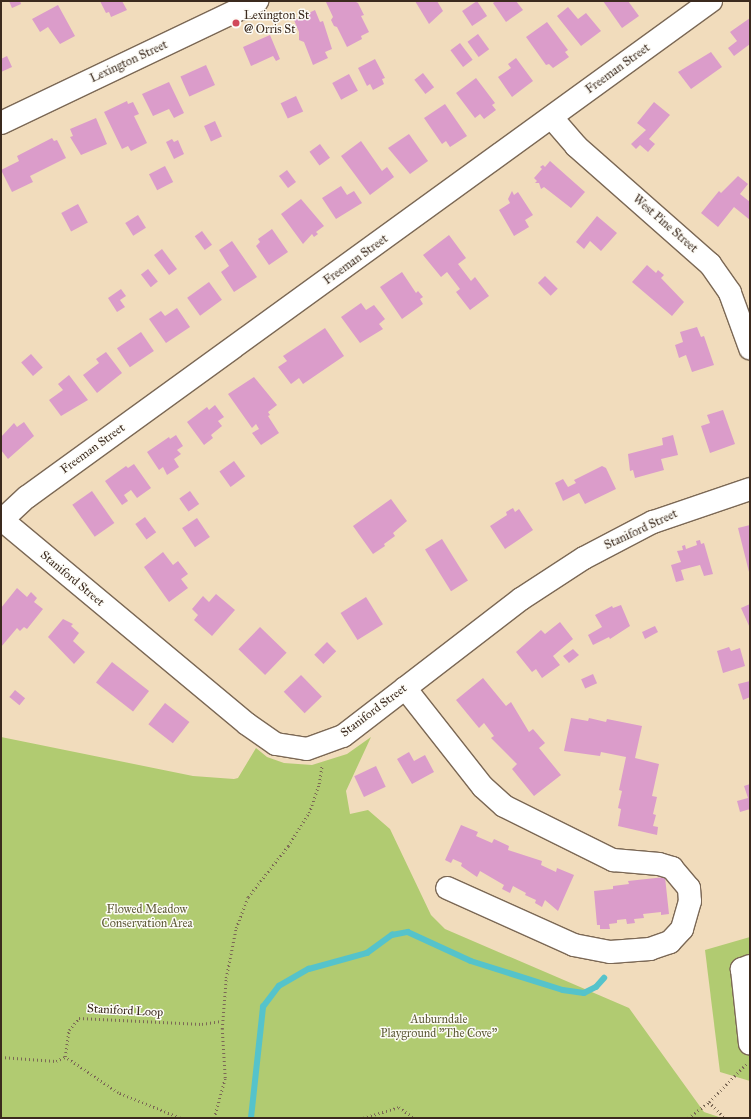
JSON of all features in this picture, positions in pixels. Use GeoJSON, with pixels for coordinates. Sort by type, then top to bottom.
{"type":"FeatureCollection","features":[{"type":"Feature","properties":{"kind":"street","name":"Freeman Street"},"geometry":{"type":"LineString","coordinates":[[2,520],[27,497],[552,118],[711,1]]}},
{"type":"Feature","properties":{"kind":"street","name":"Lexington Street"},"geometry":{"type":"LineString","coordinates":[[1,123],[250,2]]}},
{"type":"Feature","properties":{"kind":"street","name":"West Pine Street"},"geometry":{"type":"LineString","coordinates":[[552,118],[576,146],[710,264],[730,293],[750,348]]}},
{"type":"Feature","properties":{"kind":"street","name":"Staniford Street"},"geometry":{"type":"LineString","coordinates":[[2,520],[267,738],[297,749],[325,744],[348,732],[516,603],[584,558],[653,522],[750,489]]}},
{"type":"Feature","properties":{"kind":"street"},"geometry":{"type":"LineString","coordinates":[[405,688],[484,787],[504,806],[613,860],[659,864],[672,868],[689,888],[690,902],[682,929],[670,942],[650,949],[610,952],[574,944],[447,888]]}},
{"type":"Feature","properties":{"kind":"street"},"geometry":{"type":"LineString","coordinates":[[750,966],[742,968],[750,1044]]}},
{"type":"Feature","properties":{"kind":"path"},"geometry":{"type":"LineString","coordinates":[[214,1118],[225,1078],[222,1021],[226,978],[236,928],[248,897],[288,846],[309,813],[319,784],[325,744]]}},
{"type":"Feature","properties":{"kind":"path","name":"Staniford Loop"},"geometry":{"type":"LineString","coordinates":[[65,1057],[69,1030],[79,1018],[202,1024],[222,1021]]}},
{"type":"Feature","properties":{"kind":"path"},"geometry":{"type":"LineString","coordinates":[[1,1057],[56,1061],[65,1057],[118,1093],[180,1118]]}},
{"type":"Feature","properties":{"kind":"path"},"geometry":{"type":"LineString","coordinates":[[688,1118],[709,1102],[750,1060]]}},
{"type":"Feature","properties":{"kind":"path"},"geometry":{"type":"LineString","coordinates":[[709,1102],[725,1118]]}},
{"type":"Feature","properties":{"kind":"path"},"geometry":{"type":"LineString","coordinates":[[363,1118],[399,1107],[414,1118]]}},
{"type":"Feature","properties":{"kind":"green space"},"geometry":{"type":"Polygon","coordinates":[[[1,737],[193,776],[234,779],[238,778],[256,748],[267,757],[284,763],[312,765],[347,754],[371,737],[346,791],[350,814],[368,810],[390,829],[431,915],[445,929],[629,1008],[704,1112],[722,1118],[1,1118],[1,737]]]}},
{"type":"Feature","properties":{"kind":"green space"},"geometry":{"type":"Polygon","coordinates":[[[750,937],[750,1081],[720,1072],[705,950],[750,937]]]}},
{"type":"Feature","properties":{"kind":"building"},"geometry":{"type":"Polygon","coordinates":[[[9,1],[20,1],[21,4],[12,8],[9,1]]]}},
{"type":"Feature","properties":{"kind":"building"},"geometry":{"type":"Polygon","coordinates":[[[100,1],[122,1],[127,10],[111,17],[109,12],[106,13],[100,1]]]}},
{"type":"Feature","properties":{"kind":"building"},"geometry":{"type":"Polygon","coordinates":[[[354,1],[358,3],[364,15],[361,16],[369,32],[361,36],[362,39],[347,47],[337,27],[334,26],[331,20],[333,17],[326,2],[354,1]]]}},
{"type":"Feature","properties":{"kind":"building"},"geometry":{"type":"Polygon","coordinates":[[[415,1],[437,1],[443,11],[429,24],[415,1]]]}},
{"type":"Feature","properties":{"kind":"building"},"geometry":{"type":"Polygon","coordinates":[[[477,1],[487,16],[472,26],[462,11],[477,1]]]}},
{"type":"Feature","properties":{"kind":"building"},"geometry":{"type":"Polygon","coordinates":[[[496,1],[516,1],[523,10],[506,22],[493,3],[496,1]]]}},
{"type":"Feature","properties":{"kind":"building"},"geometry":{"type":"Polygon","coordinates":[[[603,1],[628,1],[639,16],[622,28],[603,1]]]}},
{"type":"Feature","properties":{"kind":"building"},"geometry":{"type":"Polygon","coordinates":[[[58,5],[75,36],[60,44],[48,27],[40,32],[32,19],[58,5]]]}},
{"type":"Feature","properties":{"kind":"building"},"geometry":{"type":"Polygon","coordinates":[[[568,7],[578,19],[586,13],[601,31],[581,46],[557,16],[568,7]]]}},
{"type":"Feature","properties":{"kind":"building"},"geometry":{"type":"Polygon","coordinates":[[[315,10],[320,22],[323,21],[332,49],[325,52],[328,58],[313,65],[304,42],[299,40],[299,32],[294,20],[315,10]]]}},
{"type":"Feature","properties":{"kind":"building"},"geometry":{"type":"Polygon","coordinates":[[[750,18],[750,44],[734,56],[728,48],[737,41],[730,32],[750,18]]]}},
{"type":"Feature","properties":{"kind":"building"},"geometry":{"type":"Polygon","coordinates":[[[547,22],[568,50],[565,52],[569,57],[553,68],[549,64],[546,65],[526,37],[547,22]]]}},
{"type":"Feature","properties":{"kind":"building"},"geometry":{"type":"Polygon","coordinates":[[[478,34],[489,49],[479,57],[467,42],[478,34]]]}},
{"type":"Feature","properties":{"kind":"building"},"geometry":{"type":"Polygon","coordinates":[[[270,35],[280,59],[276,61],[273,56],[251,66],[243,47],[270,35]]]}},
{"type":"Feature","properties":{"kind":"building"},"geometry":{"type":"Polygon","coordinates":[[[460,43],[473,60],[463,67],[450,50],[460,43]]]}},
{"type":"Feature","properties":{"kind":"building"},"geometry":{"type":"Polygon","coordinates":[[[711,52],[722,67],[691,89],[678,72],[711,52]]]}},
{"type":"Feature","properties":{"kind":"building"},"geometry":{"type":"Polygon","coordinates":[[[7,56],[12,67],[1,72],[1,59],[7,56]]]}},
{"type":"Feature","properties":{"kind":"building"},"geometry":{"type":"Polygon","coordinates":[[[516,58],[533,81],[512,97],[498,77],[511,68],[508,64],[516,58]]]}},
{"type":"Feature","properties":{"kind":"building"},"geometry":{"type":"Polygon","coordinates":[[[375,59],[385,78],[382,79],[384,84],[373,90],[370,84],[367,86],[358,68],[375,59]]]}},
{"type":"Feature","properties":{"kind":"building"},"geometry":{"type":"Polygon","coordinates":[[[206,65],[215,85],[189,96],[180,76],[206,65]]]}},
{"type":"Feature","properties":{"kind":"building"},"geometry":{"type":"Polygon","coordinates":[[[423,73],[434,87],[425,94],[414,80],[423,73]]]}},
{"type":"Feature","properties":{"kind":"building"},"geometry":{"type":"Polygon","coordinates":[[[349,74],[358,91],[341,100],[332,83],[349,74]]]}},
{"type":"Feature","properties":{"kind":"building"},"geometry":{"type":"Polygon","coordinates":[[[476,78],[495,103],[492,105],[496,110],[484,119],[480,114],[475,118],[456,93],[476,78]]]}},
{"type":"Feature","properties":{"kind":"building"},"geometry":{"type":"Polygon","coordinates":[[[169,82],[184,113],[174,118],[169,109],[153,116],[142,94],[169,82]]]}},
{"type":"Feature","properties":{"kind":"building"},"geometry":{"type":"Polygon","coordinates":[[[296,96],[303,111],[288,119],[281,103],[296,96]]]}},
{"type":"Feature","properties":{"kind":"building"},"geometry":{"type":"Polygon","coordinates":[[[127,101],[128,104],[133,102],[139,114],[134,116],[147,143],[131,151],[128,146],[122,149],[104,112],[127,101]]]}},
{"type":"Feature","properties":{"kind":"building"},"geometry":{"type":"Polygon","coordinates":[[[654,102],[670,115],[649,139],[655,144],[648,152],[640,145],[636,149],[631,144],[646,130],[637,123],[654,102]]]}},
{"type":"Feature","properties":{"kind":"building"},"geometry":{"type":"Polygon","coordinates":[[[445,104],[467,136],[450,147],[446,141],[442,144],[424,118],[445,104]]]}},
{"type":"Feature","properties":{"kind":"building"},"geometry":{"type":"Polygon","coordinates":[[[96,118],[107,144],[81,155],[70,137],[73,136],[70,129],[96,118]]]}},
{"type":"Feature","properties":{"kind":"building"},"geometry":{"type":"Polygon","coordinates":[[[215,121],[222,137],[211,141],[204,126],[215,121]]]}},
{"type":"Feature","properties":{"kind":"building"},"geometry":{"type":"Polygon","coordinates":[[[409,134],[428,161],[410,174],[388,148],[409,134]]]}},
{"type":"Feature","properties":{"kind":"building"},"geometry":{"type":"Polygon","coordinates":[[[52,138],[54,141],[57,140],[66,158],[30,176],[33,182],[12,192],[1,170],[19,161],[17,156],[52,138]]]}},
{"type":"Feature","properties":{"kind":"building"},"geometry":{"type":"Polygon","coordinates":[[[172,139],[174,142],[178,140],[184,154],[174,159],[166,142],[172,139]]]}},
{"type":"Feature","properties":{"kind":"building"},"geometry":{"type":"Polygon","coordinates":[[[361,141],[382,171],[387,167],[394,177],[370,195],[341,156],[361,141]]]}},
{"type":"Feature","properties":{"kind":"building"},"geometry":{"type":"Polygon","coordinates":[[[320,144],[330,158],[319,165],[309,152],[320,144]]]}},
{"type":"Feature","properties":{"kind":"building"},"geometry":{"type":"Polygon","coordinates":[[[550,161],[585,192],[571,208],[544,187],[541,189],[539,183],[535,183],[537,181],[534,178],[542,169],[540,167],[543,165],[545,167],[550,161]]]}},
{"type":"Feature","properties":{"kind":"building"},"geometry":{"type":"Polygon","coordinates":[[[165,166],[173,182],[157,190],[149,174],[165,166]]]}},
{"type":"Feature","properties":{"kind":"building"},"geometry":{"type":"Polygon","coordinates":[[[287,170],[296,182],[288,188],[279,176],[287,170]]]}},
{"type":"Feature","properties":{"kind":"building"},"geometry":{"type":"Polygon","coordinates":[[[738,176],[748,184],[740,194],[750,202],[750,220],[734,207],[718,227],[701,213],[719,191],[721,193],[738,176]]]}},
{"type":"Feature","properties":{"kind":"building"},"geometry":{"type":"Polygon","coordinates":[[[341,186],[347,195],[354,191],[362,203],[336,219],[322,198],[341,186]]]}},
{"type":"Feature","properties":{"kind":"building"},"geometry":{"type":"Polygon","coordinates":[[[512,191],[514,195],[518,192],[533,215],[525,220],[529,227],[514,236],[499,210],[510,203],[508,199],[512,191]]]}},
{"type":"Feature","properties":{"kind":"building"},"geometry":{"type":"Polygon","coordinates":[[[301,199],[324,226],[316,232],[318,234],[314,237],[312,234],[303,244],[281,214],[301,199]]]}},
{"type":"Feature","properties":{"kind":"building"},"geometry":{"type":"Polygon","coordinates":[[[78,204],[88,223],[71,231],[61,213],[78,204]]]}},
{"type":"Feature","properties":{"kind":"building"},"geometry":{"type":"Polygon","coordinates":[[[138,215],[146,228],[133,236],[125,223],[138,215]]]}},
{"type":"Feature","properties":{"kind":"building"},"geometry":{"type":"Polygon","coordinates":[[[597,216],[617,233],[601,251],[590,241],[584,249],[576,242],[597,216]]]}},
{"type":"Feature","properties":{"kind":"building"},"geometry":{"type":"Polygon","coordinates":[[[272,229],[288,252],[269,265],[256,246],[260,242],[258,239],[272,229]]]}},
{"type":"Feature","properties":{"kind":"building"},"geometry":{"type":"Polygon","coordinates":[[[202,231],[212,245],[205,250],[195,236],[202,231]]]}},
{"type":"Feature","properties":{"kind":"building"},"geometry":{"type":"Polygon","coordinates":[[[449,235],[466,258],[458,264],[471,281],[475,277],[489,296],[470,310],[456,292],[460,289],[447,272],[441,277],[423,255],[449,235]]]}},
{"type":"Feature","properties":{"kind":"building"},"geometry":{"type":"Polygon","coordinates":[[[232,241],[257,277],[234,292],[221,272],[229,266],[219,250],[232,241]]]}},
{"type":"Feature","properties":{"kind":"building"},"geometry":{"type":"Polygon","coordinates":[[[162,249],[177,269],[169,275],[154,255],[162,249]]]}},
{"type":"Feature","properties":{"kind":"building"},"geometry":{"type":"Polygon","coordinates":[[[647,265],[656,273],[658,270],[664,275],[661,278],[684,302],[672,316],[632,282],[647,265]]]}},
{"type":"Feature","properties":{"kind":"building"},"geometry":{"type":"Polygon","coordinates":[[[148,269],[158,282],[151,287],[141,275],[148,269]]]}},
{"type":"Feature","properties":{"kind":"building"},"geometry":{"type":"Polygon","coordinates":[[[402,272],[416,293],[418,291],[423,297],[420,299],[423,304],[402,319],[380,287],[402,272]]]}},
{"type":"Feature","properties":{"kind":"building"},"geometry":{"type":"Polygon","coordinates":[[[545,276],[558,289],[551,296],[538,283],[545,276]]]}},
{"type":"Feature","properties":{"kind":"building"},"geometry":{"type":"Polygon","coordinates":[[[209,282],[222,300],[200,316],[187,298],[209,282]]]}},
{"type":"Feature","properties":{"kind":"building"},"geometry":{"type":"Polygon","coordinates":[[[121,289],[126,296],[120,300],[125,307],[117,312],[108,298],[121,289]]]}},
{"type":"Feature","properties":{"kind":"building"},"geometry":{"type":"Polygon","coordinates":[[[361,303],[366,310],[374,305],[385,319],[379,324],[383,329],[360,343],[341,317],[361,303]]]}},
{"type":"Feature","properties":{"kind":"building"},"geometry":{"type":"Polygon","coordinates":[[[177,308],[190,327],[166,343],[149,319],[161,311],[165,316],[177,308]]]}},
{"type":"Feature","properties":{"kind":"building"},"geometry":{"type":"Polygon","coordinates":[[[697,327],[701,337],[704,336],[714,365],[692,372],[686,355],[679,358],[675,345],[683,342],[680,332],[697,327]]]}},
{"type":"Feature","properties":{"kind":"building"},"geometry":{"type":"Polygon","coordinates":[[[325,328],[344,356],[303,384],[299,378],[291,384],[278,367],[287,361],[283,356],[325,328]]]}},
{"type":"Feature","properties":{"kind":"building"},"geometry":{"type":"Polygon","coordinates":[[[141,332],[154,351],[130,367],[117,348],[141,332]]]}},
{"type":"Feature","properties":{"kind":"building"},"geometry":{"type":"Polygon","coordinates":[[[106,352],[122,373],[97,393],[83,375],[99,363],[96,359],[106,352]]]}},
{"type":"Feature","properties":{"kind":"building"},"geometry":{"type":"Polygon","coordinates":[[[31,354],[43,368],[33,376],[21,363],[31,354]]]}},
{"type":"Feature","properties":{"kind":"building"},"geometry":{"type":"Polygon","coordinates":[[[69,375],[88,400],[61,416],[49,400],[63,390],[58,384],[69,375]]]}},
{"type":"Feature","properties":{"kind":"building"},"geometry":{"type":"Polygon","coordinates":[[[254,377],[277,405],[268,412],[270,415],[268,416],[279,433],[261,445],[252,433],[259,429],[256,424],[252,428],[228,394],[254,377]]]}},
{"type":"Feature","properties":{"kind":"building"},"geometry":{"type":"Polygon","coordinates":[[[215,405],[224,417],[218,421],[222,426],[211,435],[213,438],[204,445],[187,422],[207,407],[209,410],[215,405]]]}},
{"type":"Feature","properties":{"kind":"building"},"geometry":{"type":"Polygon","coordinates":[[[723,410],[735,444],[710,453],[701,426],[710,423],[707,415],[723,410]]]}},
{"type":"Feature","properties":{"kind":"building"},"geometry":{"type":"Polygon","coordinates":[[[24,422],[34,436],[8,459],[1,450],[1,437],[14,423],[17,427],[24,422]]]}},
{"type":"Feature","properties":{"kind":"building"},"geometry":{"type":"Polygon","coordinates":[[[176,435],[183,446],[177,450],[181,454],[174,459],[179,467],[167,475],[163,467],[159,470],[147,452],[169,437],[170,439],[176,435]]]}},
{"type":"Feature","properties":{"kind":"building"},"geometry":{"type":"Polygon","coordinates":[[[673,435],[678,455],[661,459],[664,470],[635,478],[633,470],[630,471],[628,454],[663,445],[662,438],[673,435]]]}},
{"type":"Feature","properties":{"kind":"building"},"geometry":{"type":"Polygon","coordinates":[[[234,461],[245,476],[231,487],[219,472],[234,461]]]}},
{"type":"Feature","properties":{"kind":"building"},"geometry":{"type":"Polygon","coordinates":[[[134,464],[151,488],[137,498],[131,490],[124,495],[128,501],[122,505],[105,481],[126,466],[128,468],[134,464]]]}},
{"type":"Feature","properties":{"kind":"building"},"geometry":{"type":"Polygon","coordinates":[[[602,466],[606,468],[616,489],[585,504],[579,493],[563,501],[555,483],[563,479],[568,487],[576,483],[574,480],[602,466]]]}},
{"type":"Feature","properties":{"kind":"building"},"geometry":{"type":"Polygon","coordinates":[[[92,491],[114,523],[95,537],[72,505],[92,491]]]}},
{"type":"Feature","properties":{"kind":"building"},"geometry":{"type":"Polygon","coordinates":[[[190,491],[199,504],[189,512],[179,498],[190,491]]]}},
{"type":"Feature","properties":{"kind":"building"},"geometry":{"type":"Polygon","coordinates":[[[391,499],[407,521],[393,533],[395,536],[384,544],[385,546],[373,554],[353,526],[391,499]]]}},
{"type":"Feature","properties":{"kind":"building"},"geometry":{"type":"Polygon","coordinates":[[[513,508],[515,512],[519,509],[533,530],[505,549],[490,526],[507,515],[506,512],[513,508]]]}},
{"type":"Feature","properties":{"kind":"building"},"geometry":{"type":"Polygon","coordinates":[[[145,517],[156,532],[146,539],[135,524],[145,517]]]}},
{"type":"Feature","properties":{"kind":"building"},"geometry":{"type":"Polygon","coordinates":[[[197,518],[210,537],[195,547],[182,528],[197,518]]]}},
{"type":"Feature","properties":{"kind":"building"},"geometry":{"type":"Polygon","coordinates":[[[750,525],[750,572],[749,572],[738,528],[750,525]]]}},
{"type":"Feature","properties":{"kind":"building"},"geometry":{"type":"Polygon","coordinates":[[[442,539],[468,581],[451,591],[425,550],[442,539]]]}},
{"type":"Feature","properties":{"kind":"building"},"geometry":{"type":"Polygon","coordinates":[[[700,540],[701,544],[704,543],[713,574],[704,576],[700,565],[681,570],[684,580],[676,582],[671,565],[681,562],[677,551],[683,550],[682,546],[685,545],[686,549],[697,545],[696,541],[700,540]]]}},
{"type":"Feature","properties":{"kind":"building"},"geometry":{"type":"Polygon","coordinates":[[[163,552],[173,565],[178,561],[188,574],[181,579],[188,588],[169,602],[144,567],[163,552]]]}},
{"type":"Feature","properties":{"kind":"building"},"geometry":{"type":"Polygon","coordinates":[[[17,588],[27,597],[31,592],[37,598],[34,602],[43,609],[27,629],[24,627],[20,631],[17,628],[1,647],[1,608],[17,588]]]}},
{"type":"Feature","properties":{"kind":"building"},"geometry":{"type":"Polygon","coordinates":[[[216,594],[235,610],[212,636],[194,620],[198,615],[192,609],[203,596],[209,602],[216,594]]]}},
{"type":"Feature","properties":{"kind":"building"},"geometry":{"type":"Polygon","coordinates":[[[366,597],[383,624],[358,640],[341,613],[366,597]]]}},
{"type":"Feature","properties":{"kind":"building"},"geometry":{"type":"Polygon","coordinates":[[[750,604],[750,628],[741,608],[750,604]]]}},
{"type":"Feature","properties":{"kind":"building"},"geometry":{"type":"Polygon","coordinates":[[[621,605],[630,626],[610,639],[609,637],[593,645],[588,635],[602,627],[595,615],[612,606],[613,608],[621,605]]]}},
{"type":"Feature","properties":{"kind":"building"},"geometry":{"type":"Polygon","coordinates":[[[63,619],[73,624],[71,626],[79,633],[73,641],[85,652],[74,664],[48,637],[63,619]]]}},
{"type":"Feature","properties":{"kind":"building"},"geometry":{"type":"Polygon","coordinates":[[[560,622],[573,639],[553,656],[560,665],[542,678],[536,669],[532,672],[516,652],[541,630],[545,634],[560,622]]]}},
{"type":"Feature","properties":{"kind":"building"},"geometry":{"type":"Polygon","coordinates":[[[655,626],[658,632],[645,639],[642,632],[655,626]]]}},
{"type":"Feature","properties":{"kind":"building"},"geometry":{"type":"Polygon","coordinates":[[[260,627],[287,653],[265,675],[238,649],[260,627]]]}},
{"type":"Feature","properties":{"kind":"building"},"geometry":{"type":"Polygon","coordinates":[[[327,642],[336,651],[323,664],[314,655],[327,642]]]}},
{"type":"Feature","properties":{"kind":"building"},"geometry":{"type":"Polygon","coordinates":[[[729,647],[731,651],[740,648],[745,666],[723,673],[717,651],[729,647]]]}},
{"type":"Feature","properties":{"kind":"building"},"geometry":{"type":"Polygon","coordinates":[[[573,649],[579,655],[569,663],[563,656],[573,649]]]}},
{"type":"Feature","properties":{"kind":"building"},"geometry":{"type":"Polygon","coordinates":[[[112,662],[149,691],[133,711],[96,682],[112,662]]]}},
{"type":"Feature","properties":{"kind":"building"},"geometry":{"type":"Polygon","coordinates":[[[593,674],[597,683],[585,688],[581,679],[593,674]]]}},
{"type":"Feature","properties":{"kind":"building"},"geometry":{"type":"Polygon","coordinates":[[[301,675],[322,697],[305,713],[284,692],[301,675]]]}},
{"type":"Feature","properties":{"kind":"building"},"geometry":{"type":"Polygon","coordinates":[[[483,678],[506,706],[511,702],[529,732],[533,729],[545,743],[539,748],[561,775],[534,796],[512,769],[517,764],[491,738],[494,736],[484,723],[479,728],[456,700],[483,678]]]}},
{"type":"Feature","properties":{"kind":"building"},"geometry":{"type":"Polygon","coordinates":[[[750,681],[750,697],[743,700],[738,684],[750,681]]]}},
{"type":"Feature","properties":{"kind":"building"},"geometry":{"type":"Polygon","coordinates":[[[15,690],[25,698],[19,705],[9,697],[15,690]]]}},
{"type":"Feature","properties":{"kind":"building"},"geometry":{"type":"Polygon","coordinates":[[[165,703],[189,722],[173,743],[148,724],[165,703]]]}},
{"type":"Feature","properties":{"kind":"building"},"geometry":{"type":"Polygon","coordinates":[[[571,718],[588,721],[589,718],[606,722],[607,719],[642,726],[635,758],[659,764],[652,796],[657,797],[653,814],[656,815],[653,826],[658,827],[657,835],[618,826],[621,809],[618,808],[622,791],[619,790],[626,757],[601,752],[600,756],[564,751],[571,718]]]}},
{"type":"Feature","properties":{"kind":"building"},"geometry":{"type":"Polygon","coordinates":[[[409,752],[414,761],[425,755],[434,772],[412,784],[397,759],[409,752]]]}},
{"type":"Feature","properties":{"kind":"building"},"geometry":{"type":"Polygon","coordinates":[[[376,766],[386,787],[364,797],[354,776],[376,766]]]}},
{"type":"Feature","properties":{"kind":"building"},"geometry":{"type":"Polygon","coordinates":[[[750,784],[750,809],[740,812],[737,801],[748,798],[744,786],[750,784]]]}},
{"type":"Feature","properties":{"kind":"building"},"geometry":{"type":"Polygon","coordinates":[[[461,825],[478,832],[476,836],[492,843],[494,839],[509,846],[508,850],[542,861],[541,865],[556,872],[557,868],[574,875],[558,911],[545,900],[542,907],[535,903],[536,900],[525,895],[526,893],[513,886],[510,893],[502,889],[504,885],[480,871],[477,877],[461,866],[462,863],[453,859],[451,863],[445,860],[461,825]]]}},
{"type":"Feature","properties":{"kind":"building"},"geometry":{"type":"Polygon","coordinates":[[[665,877],[669,914],[661,915],[661,912],[643,914],[644,918],[634,919],[635,923],[627,924],[626,919],[617,920],[617,923],[609,924],[610,929],[600,929],[600,925],[597,925],[594,891],[613,889],[613,886],[629,884],[628,881],[665,877]]]}},
{"type":"Feature","properties":{"kind":"waterway"},"geometry":{"type":"LineString","coordinates":[[251,1118],[263,1007],[279,986],[309,969],[367,953],[392,935],[408,932],[471,961],[563,990],[584,993],[596,987],[604,978]]}},
{"type":"Feature","properties":{"kind":"place","name":"Lexington St @ Orris St"},"geometry":{"type":"Point","coordinates":[236,23]}},
{"type":"Feature","properties":{"kind":"park label","name":"Flowed Meadow Conservation Area"},"geometry":{"type":"Point","coordinates":[147,917]}},
{"type":"Feature","properties":{"kind":"park label","name":"Auburndale Playground \"The Cove\""},"geometry":{"type":"Point","coordinates":[439,1027]}}]}
